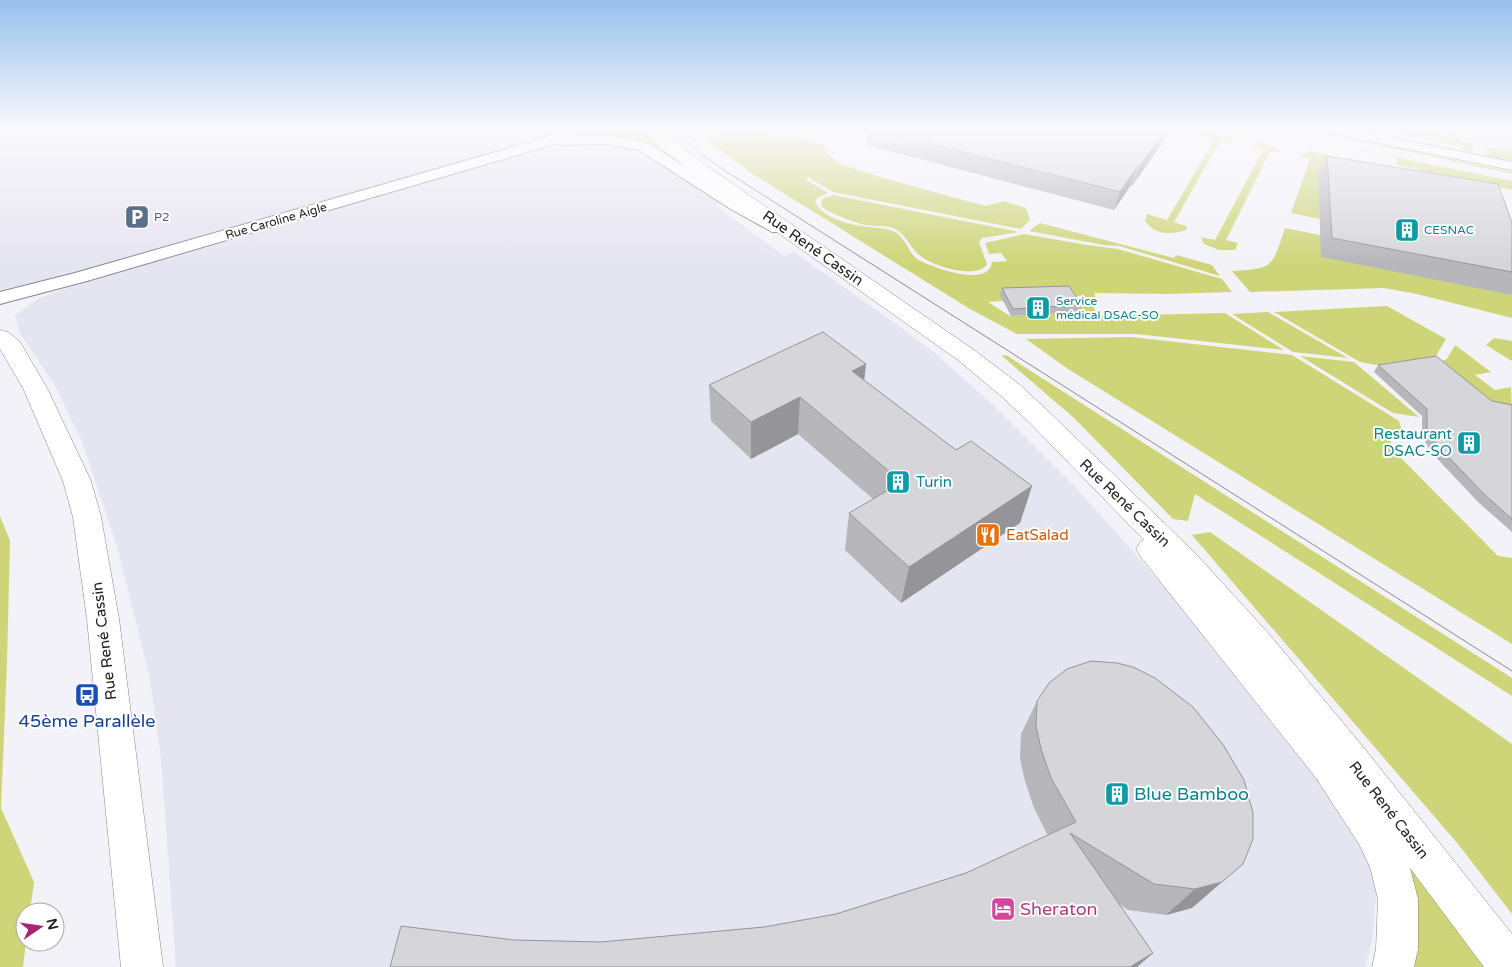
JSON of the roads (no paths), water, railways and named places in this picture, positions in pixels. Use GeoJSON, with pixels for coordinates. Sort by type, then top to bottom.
{"type":"FeatureCollection","features":[{"type":"Feature","properties":{"kind":"street","name":"Rue Caroline Aigle"},"geometry":{"type":"LineString","coordinates":[[0,298],[73,279],[435,174]]}},
{"type":"Feature","properties":{"kind":"street"},"geometry":{"type":"LineString","coordinates":[[688,174],[735,205],[801,241]]}},
{"type":"Feature","properties":{"kind":"street","name":"Rue René Cassin"},"geometry":{"type":"LineString","coordinates":[[706,174],[978,363],[1038,417],[1184,561],[1257,644],[1351,760],[1511,967]]}},
{"type":"Feature","properties":{"kind":"street"},"geometry":{"type":"LineString","coordinates":[[0,315],[12,304],[73,279]]}},
{"type":"Feature","properties":{"kind":"street","name":"Rue René Cassin"},"geometry":{"type":"LineString","coordinates":[[0,337],[12,347],[35,388],[77,481],[87,516],[103,619],[142,967]]}},
{"type":"Feature","properties":{"kind":"street"},"geometry":{"type":"LineString","coordinates":[[1097,476],[1165,569],[1235,650],[1329,766],[1373,830],[1390,864],[1398,899],[1397,949],[1393,967]]}},
{"type":"Feature","properties":{"kind":"tram line"},"geometry":{"type":"LineString","coordinates":[[730,174],[1512,671]]}},
{"type":"Feature","properties":{"kind":"place","name":"P2"},"geometry":{"type":"Point","coordinates":[137,217]}},
{"type":"Feature","properties":{"kind":"place","name":"CESNAC"},"geometry":{"type":"Point","coordinates":[1407,230]}},
{"type":"Feature","properties":{"kind":"place","name":"Service médical DSAC-SO"},"geometry":{"type":"Point","coordinates":[1038,308]}},
{"type":"Feature","properties":{"kind":"place","name":"Restaurant DSAC-SO"},"geometry":{"type":"Point","coordinates":[1469,443]}},
{"type":"Feature","properties":{"kind":"place","name":"Turin"},"geometry":{"type":"Point","coordinates":[898,482]}},
{"type":"Feature","properties":{"kind":"place","name":"EatSalad"},"geometry":{"type":"Point","coordinates":[988,535]}},
{"type":"Feature","properties":{"kind":"place","name":"45ème Parallèle"},"geometry":{"type":"Point","coordinates":[87,695]}},
{"type":"Feature","properties":{"kind":"place","name":"Blue Bamboo"},"geometry":{"type":"Point","coordinates":[1117,794]}},
{"type":"Feature","properties":{"kind":"place","name":"Sheraton"},"geometry":{"type":"Point","coordinates":[1003,909]}}]}
